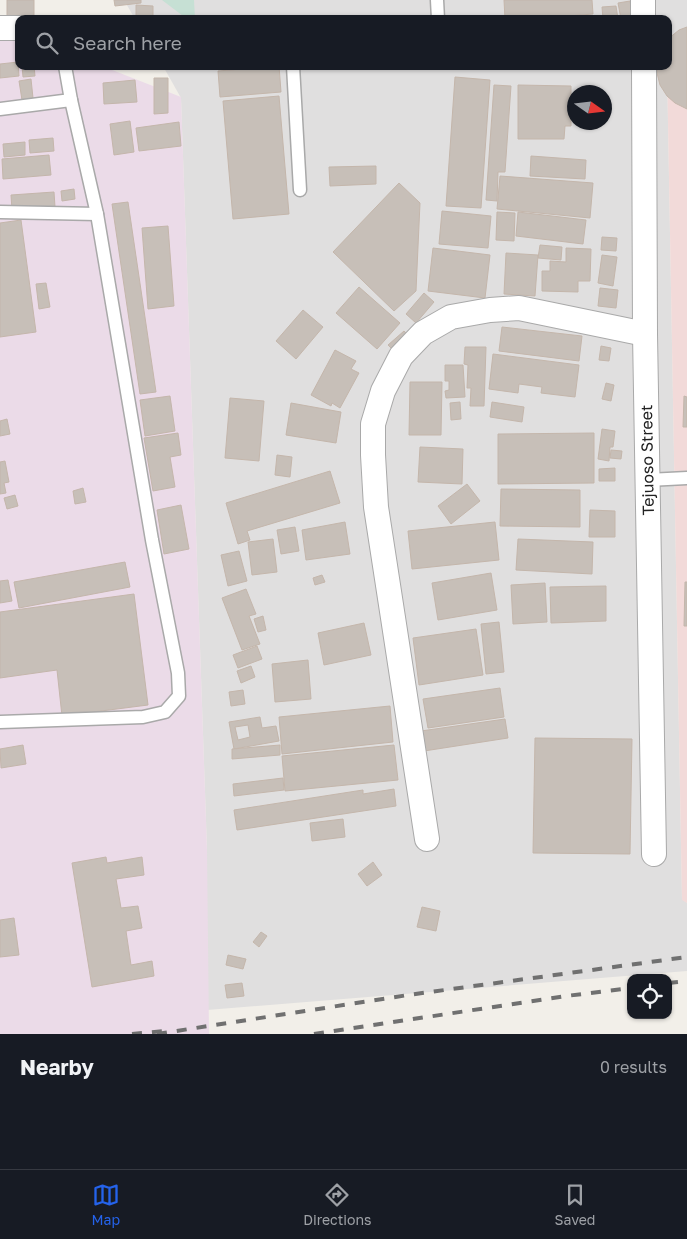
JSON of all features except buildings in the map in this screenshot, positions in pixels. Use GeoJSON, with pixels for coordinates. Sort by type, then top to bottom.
{"type":"FeatureCollection","features":[{"type":"Feature","properties":{"kind":"street"},"geometry":{"type":"LineString","coordinates":[[0,28],[15,28]]}},
{"type":"Feature","properties":{"kind":"street","name":"Tejuoso Street"},"geometry":{"type":"LineString","coordinates":[[644,70],[645,334],[654,854]]}},
{"type":"Feature","properties":{"kind":"street"},"geometry":{"type":"LineString","coordinates":[[426,839],[376,508],[373,424],[383,391],[401,356],[422,333],[451,317],[490,310],[519,308],[645,334]]}},
{"type":"Feature","properties":{"kind":"lane"},"geometry":{"type":"LineString","coordinates":[[437,0],[438,15]]}},
{"type":"Feature","properties":{"kind":"lane"},"geometry":{"type":"LineString","coordinates":[[0,722],[143,718],[165,712],[179,696],[178,673],[152,540],[97,214],[66,70]]}},
{"type":"Feature","properties":{"kind":"lane"},"geometry":{"type":"LineString","coordinates":[[293,70],[300,190]]}},
{"type":"Feature","properties":{"kind":"lane"},"geometry":{"type":"LineString","coordinates":[[0,109],[71,100]]}},
{"type":"Feature","properties":{"kind":"lane"},"geometry":{"type":"LineString","coordinates":[[0,212],[97,214]]}},
{"type":"Feature","properties":{"kind":"lane"},"geometry":{"type":"LineString","coordinates":[[648,480],[687,478]]}},
{"type":"Feature","properties":{"kind":"shaded area"},"geometry":{"type":"Polygon","coordinates":[[[124,0],[687,0],[687,43],[672,45],[672,15],[133,15],[124,0]]]}},
{"type":"Feature","properties":{"kind":"shaded area"},"geometry":{"type":"Polygon","coordinates":[[[0,26],[15,32],[15,70],[112,70],[181,97],[207,850],[209,1034],[0,1034],[0,26]]]}},
{"type":"Feature","properties":{"kind":"shaded area"},"geometry":{"type":"Polygon","coordinates":[[[687,43],[687,903],[682,900],[667,70],[672,70],[672,60],[687,43]]]}},
{"type":"Feature","properties":{"kind":"shaded area"},"geometry":{"type":"Polygon","coordinates":[[[165,70],[667,70],[682,899],[687,903],[687,971],[627,974],[627,976],[207,1010],[207,850],[181,98],[165,70]]]}},
{"type":"Feature","properties":{"kind":"green space"},"geometry":{"type":"Polygon","coordinates":[[[162,0],[194,0],[195,15],[182,15],[162,0]]]}},
{"type":"Feature","properties":{"kind":"railway"},"geometry":{"type":"LineString","coordinates":[[157,1034],[408,995],[687,957]]}},
{"type":"Feature","properties":{"kind":"railway"},"geometry":{"type":"LineString","coordinates":[[672,983],[687,981]]}},
{"type":"Feature","properties":{"kind":"railway"},"geometry":{"type":"LineString","coordinates":[[314,1034],[627,988]]}},
{"type":"Feature","properties":{"kind":"railway"},"geometry":{"type":"LineString","coordinates":[[132,1034],[164,1031]]}}]}
